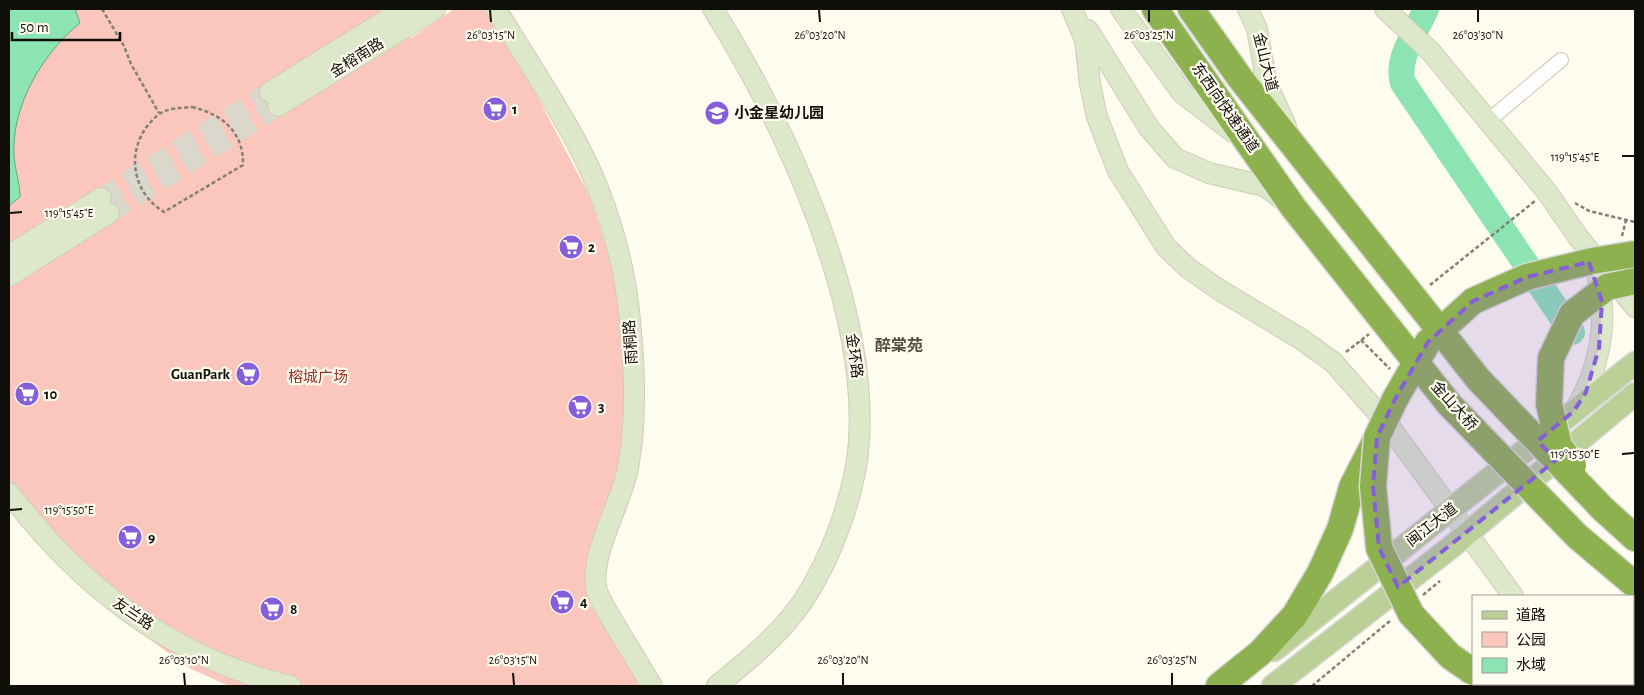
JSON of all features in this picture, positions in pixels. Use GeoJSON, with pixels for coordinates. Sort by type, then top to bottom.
{"type":"FeatureCollection","features":[{"type":"Feature","properties":{"kind":"highway","name":"东西向快速通道"},"geometry":{"type":"LineString","coordinates":[[1155,9],[1294,207]]}},
{"type":"Feature","properties":{"kind":"highway","name":"东西向快速通道"},"geometry":{"type":"LineString","coordinates":[[1191,9],[1240,78],[1479,380],[1603,509]]}},
{"type":"Feature","properties":{"kind":"highway","name":"金山大桥"},"geometry":{"type":"LineString","coordinates":[[1294,207],[1449,404],[1577,536],[1635,585]]}},
{"type":"Feature","properties":{"kind":"highway"},"geometry":{"type":"LineString","coordinates":[[1219,686],[1260,653],[1295,615],[1320,573],[1340,529],[1352,487],[1395,399],[1428,342],[1473,301],[1527,277],[1592,261],[1635,254]]}},
{"type":"Feature","properties":{"kind":"highway"},"geometry":{"type":"LineString","coordinates":[[1635,281],[1607,287],[1572,314],[1551,358],[1549,404],[1559,446],[1603,509],[1635,538]]}},
{"type":"Feature","properties":{"kind":"highway"},"geometry":{"type":"LineString","coordinates":[[1377,437],[1373,486],[1379,548],[1411,614],[1450,656],[1472,671]]}},
{"type":"Feature","properties":{"kind":"highway"},"geometry":{"type":"LineString","coordinates":[[1479,686],[1493,686]]}},
{"type":"Feature","properties":{"kind":"main road","name":"金榕南路"},"geometry":{"type":"LineString","coordinates":[[395,11],[274,100],[435,9]]}},
{"type":"Feature","properties":{"kind":"main road","name":"雨桐路"},"geometry":{"type":"LineString","coordinates":[[496,9],[582,152],[599,191],[623,276],[632,336],[633,424],[628,468],[619,502],[598,556],[596,580],[597,592],[604,606],[652,686]]}},
{"type":"Feature","properties":{"kind":"main road","name":"金环路"},"geometry":{"type":"LineString","coordinates":[[714,9],[738,49],[772,115],[819,228],[843,302],[851,334],[857,371],[860,424],[856,463],[844,510],[813,584],[775,635],[717,686]]}},
{"type":"Feature","properties":{"kind":"main road"},"geometry":{"type":"LineString","coordinates":[[1074,9],[1149,128],[1175,158],[1209,173],[1264,186],[1294,207]]}},
{"type":"Feature","properties":{"kind":"main road"},"geometry":{"type":"LineString","coordinates":[[1074,9],[1085,40],[1090,84],[1097,117],[1118,171],[1166,247],[1188,268],[1218,289],[1301,339],[1333,362],[1390,427],[1512,595]]}},
{"type":"Feature","properties":{"kind":"main road"},"geometry":{"type":"LineString","coordinates":[[1121,9],[1182,93],[1223,122],[1260,159]]}},
{"type":"Feature","properties":{"kind":"main road","name":"金山大道"},"geometry":{"type":"LineString","coordinates":[[1248,9],[1257,29],[1267,84],[1293,144]]}},
{"type":"Feature","properties":{"kind":"main road"},"geometry":{"type":"LineString","coordinates":[[1391,13],[1431,52],[1547,192],[1578,238],[1635,307]]}},
{"type":"Feature","properties":{"kind":"main road"},"geometry":{"type":"LineString","coordinates":[[9,255],[105,205],[9,276]]}},
{"type":"Feature","properties":{"kind":"main road"},"geometry":{"type":"LineString","coordinates":[[1574,411],[1586,392],[1592,376],[1599,348],[1603,310],[1598,279],[1578,238]]}},
{"type":"Feature","properties":{"kind":"main road","name":"闽江大道"},"geometry":{"type":"LineString","coordinates":[[1229,686],[1635,363]]}},
{"type":"Feature","properties":{"kind":"main road","name":"闽江大道"},"geometry":{"type":"LineString","coordinates":[[1273,686],[1468,534],[1635,394]]}},
{"type":"Feature","properties":{"kind":"main road","name":"友兰路"},"geometry":{"type":"LineString","coordinates":[[9,493],[36,528],[90,583],[132,615],[220,663],[246,674],[291,686]]}},
{"type":"Feature","properties":{"kind":"street"},"geometry":{"type":"LineString","coordinates":[[1488,121],[1561,60]]}},
{"type":"Feature","properties":{"kind":"path"},"geometry":{"type":"LineString","coordinates":[[102,9],[124,46],[131,64],[159,113]]}},
{"type":"Feature","properties":{"kind":"path"},"geometry":{"type":"LineString","coordinates":[[192,107],[210,111],[226,121],[237,136],[244,154],[243,165],[164,212],[146,197],[137,181],[134,164],[136,146],[159,113],[192,107]]}},
{"type":"Feature","properties":{"kind":"path"},"geometry":{"type":"LineString","coordinates":[[1574,202],[1589,211],[1635,222]]}},
{"type":"Feature","properties":{"kind":"path"},"geometry":{"type":"LineString","coordinates":[[1454,265],[1532,204]]}},
{"type":"Feature","properties":{"kind":"path"},"geometry":{"type":"LineString","coordinates":[[1417,600],[1448,575]]}},
{"type":"Feature","properties":{"kind":"path"},"geometry":{"type":"LineString","coordinates":[[1312,686],[1394,618]]}},
{"type":"Feature","properties":{"kind":"highlighted area"},"geometry":{"type":"Polygon","coordinates":[[[1589,262],[1602,302],[1599,348],[1586,392],[1574,411],[1538,441],[1556,460],[1398,587],[1379,548],[1373,486],[1377,437],[1395,399],[1428,342],[1473,301],[1527,277],[1589,262]]]}},
{"type":"Feature","properties":{"kind":"green space","name":"榕城广场"},"geometry":{"type":"Polygon","coordinates":[[[9,9],[393,9],[411,38],[454,9],[484,9],[535,92],[590,197],[619,287],[629,366],[626,446],[598,538],[589,603],[644,686],[229,686],[191,669],[107,609],[44,530],[9,479],[9,9]]]}},
{"type":"Feature","properties":{"kind":"green space"},"geometry":{"type":"Polygon","coordinates":[[[1635,630],[1635,686],[1565,686],[1634,685],[1635,630]]]}},
{"type":"Feature","properties":{"kind":"water"},"geometry":{"type":"Polygon","coordinates":[[[9,9],[75,9],[80,23],[66,35],[42,65],[24,100],[14,137],[15,166],[20,197],[9,206],[9,9]]]}},
{"type":"Feature","properties":{"kind":"waterway"},"geometry":{"type":"LineString","coordinates":[[1426,9],[1404,55],[1401,74],[1403,83],[1572,332]]}},
{"type":"Feature","properties":{"kind":"tunnel"},"geometry":{"type":"LineString","coordinates":[[101,198],[270,92]]}},
{"type":"Feature","properties":{"kind":"tunnel"},"geometry":{"type":"LineString","coordinates":[[109,213],[278,106]]}},
{"type":"Feature","properties":{"kind":"place","name":"1"},"geometry":{"type":"Point","coordinates":[495,109]}},
{"type":"Feature","properties":{"kind":"place","name":"小金星幼儿园"},"geometry":{"type":"Point","coordinates":[717,113]}},
{"type":"Feature","properties":{"kind":"place","name":"2"},"geometry":{"type":"Point","coordinates":[571,247]}},
{"type":"Feature","properties":{"kind":"place","name":"GuanPark"},"geometry":{"type":"Point","coordinates":[248,374]}},
{"type":"Feature","properties":{"kind":"place","name":"10"},"geometry":{"type":"Point","coordinates":[27,394]}},
{"type":"Feature","properties":{"kind":"place","name":"3"},"geometry":{"type":"Point","coordinates":[580,407]}},
{"type":"Feature","properties":{"kind":"place","name":"9"},"geometry":{"type":"Point","coordinates":[130,537]}},
{"type":"Feature","properties":{"kind":"place","name":"4"},"geometry":{"type":"Point","coordinates":[562,602]}},
{"type":"Feature","properties":{"kind":"place","name":"8"},"geometry":{"type":"Point","coordinates":[272,609]}},
{"type":"Feature","properties":{"kind":"district","name":"醉棠苑"},"geometry":{"type":"Point","coordinates":[899,346]}}]}
